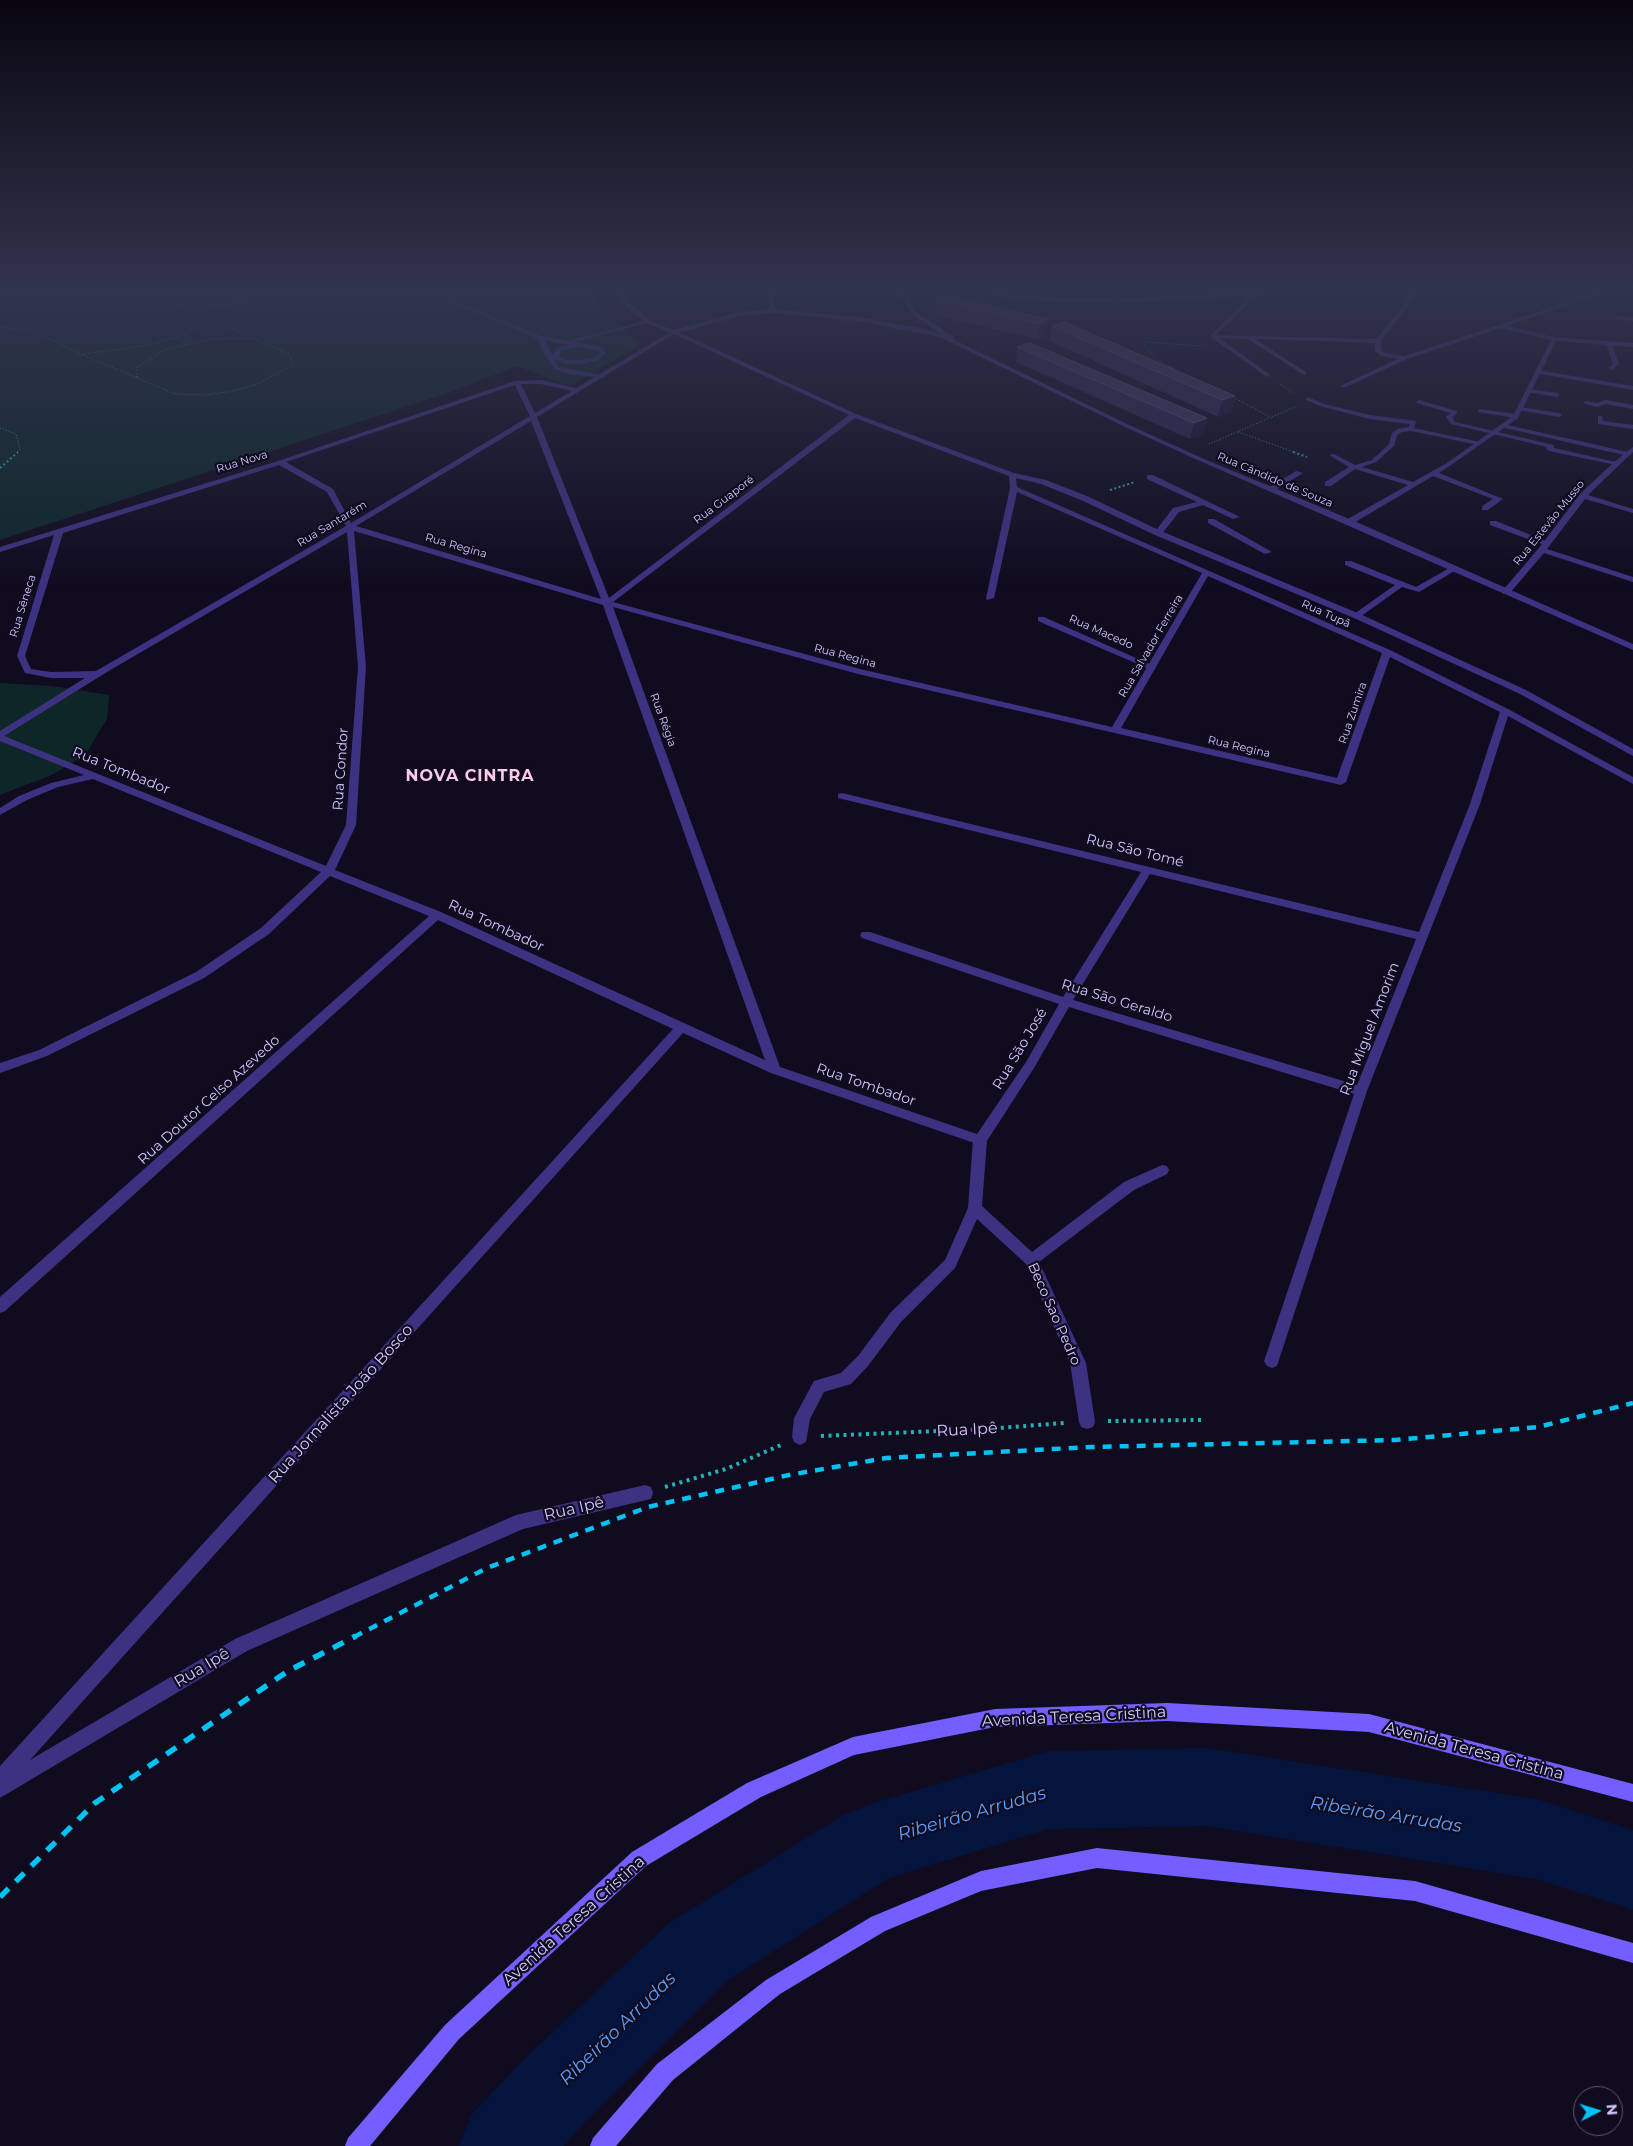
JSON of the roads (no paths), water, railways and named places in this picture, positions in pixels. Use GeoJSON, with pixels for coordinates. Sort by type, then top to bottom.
{"type":"FeatureCollection","features":[{"type":"Feature","properties":{"kind":"main road","name":"Avenida Teresa Cristina"},"geometry":{"type":"LineString","coordinates":[[356,2146],[452,2032],[638,1859],[754,1790],[853,1746],[995,1718],[1167,1712],[1369,1723],[1633,1793]]}},
{"type":"Feature","properties":{"kind":"main road"},"geometry":{"type":"LineString","coordinates":[[601,2146],[665,2072],[773,1987],[878,1924],[981,1881],[1097,1858],[1415,1891],[1633,1953]]}},
{"type":"Feature","properties":{"kind":"street","name":"Rua Nova"},"geometry":{"type":"LineString","coordinates":[[0,550],[280,462],[487,392]]}},
{"type":"Feature","properties":{"kind":"street","name":"Rua Régia"},"geometry":{"type":"LineString","coordinates":[[522,392],[607,603],[775,1070]]}},
{"type":"Feature","properties":{"kind":"street","name":"Rua Santarém"},"geometry":{"type":"LineString","coordinates":[[0,736],[104,670],[350,527],[573,392]]}},
{"type":"Feature","properties":{"kind":"street","name":"Rua Tupã"},"geometry":{"type":"LineString","coordinates":[[804,392],[854,415],[1012,475],[1043,482],[1084,498],[1158,533],[1357,616],[1523,692],[1633,753]]}},
{"type":"Feature","properties":{"kind":"street","name":"Rua Cândido de Souza"},"geometry":{"type":"LineString","coordinates":[[1059,392],[1186,453],[1350,522],[1633,647]]}},
{"type":"Feature","properties":{"kind":"street"},"geometry":{"type":"LineString","coordinates":[[1350,522],[1449,464],[1503,426],[1516,416],[1527,392]]}},
{"type":"Feature","properties":{"kind":"street"},"geometry":{"type":"LineString","coordinates":[[1536,392],[1557,395]]}},
{"type":"Feature","properties":{"kind":"street"},"geometry":{"type":"LineString","coordinates":[[1310,400],[1322,405],[1370,417],[1414,422],[1410,428]]}},
{"type":"Feature","properties":{"kind":"street"},"geometry":{"type":"LineString","coordinates":[[1419,402],[1455,412],[1449,417],[1453,423],[1552,446],[1549,449],[1616,463]]}},
{"type":"Feature","properties":{"kind":"street"},"geometry":{"type":"LineString","coordinates":[[1586,403],[1597,405],[1606,402],[1633,407]]}},
{"type":"Feature","properties":{"kind":"street"},"geometry":{"type":"LineString","coordinates":[[1520,409],[1559,415]]}},
{"type":"Feature","properties":{"kind":"street"},"geometry":{"type":"LineString","coordinates":[[1480,410],[1516,416]]}},
{"type":"Feature","properties":{"kind":"street","name":"Rua Guaporé"},"geometry":{"type":"LineString","coordinates":[[607,603],[854,415]]}},
{"type":"Feature","properties":{"kind":"street"},"geometry":{"type":"LineString","coordinates":[[1600,417],[1600,423],[1633,427]]}},
{"type":"Feature","properties":{"kind":"street"},"geometry":{"type":"LineString","coordinates":[[1503,426],[1630,452]]}},
{"type":"Feature","properties":{"kind":"street"},"geometry":{"type":"LineString","coordinates":[[1328,484],[1354,467],[1374,460],[1392,445],[1394,434],[1400,430],[1410,428],[1478,443]]}},
{"type":"Feature","properties":{"kind":"street","name":"Rua Estevão Musso"},"geometry":{"type":"LineString","coordinates":[[1506,592],[1545,547],[1583,496],[1616,463],[1630,452]]}},
{"type":"Feature","properties":{"kind":"street"},"geometry":{"type":"LineString","coordinates":[[1332,455],[1354,467],[1414,484]]}},
{"type":"Feature","properties":{"kind":"street","name":"Rua Condor"},"geometry":{"type":"LineString","coordinates":[[0,1068],[43,1053],[200,975],[265,931],[329,871],[351,824],[362,667],[350,527],[330,491],[280,462]]}},
{"type":"Feature","properties":{"kind":"street"},"geometry":{"type":"LineString","coordinates":[[1271,489],[1299,473]]}},
{"type":"Feature","properties":{"kind":"street"},"geometry":{"type":"LineString","coordinates":[[1432,473],[1499,499],[1485,508]]}},
{"type":"Feature","properties":{"kind":"street"},"geometry":{"type":"LineString","coordinates":[[990,598],[1014,488],[1012,475]]}},
{"type":"Feature","properties":{"kind":"street"},"geometry":{"type":"LineString","coordinates":[[1150,477],[1236,517]]}},
{"type":"Feature","properties":{"kind":"street","name":"Rua Tupã"},"geometry":{"type":"LineString","coordinates":[[1014,488],[1386,652],[1505,711],[1633,781]]}},
{"type":"Feature","properties":{"kind":"street"},"geometry":{"type":"LineString","coordinates":[[1583,496],[1633,511]]}},
{"type":"Feature","properties":{"kind":"street"},"geometry":{"type":"LineString","coordinates":[[1158,533],[1176,510],[1204,502]]}},
{"type":"Feature","properties":{"kind":"street"},"geometry":{"type":"LineString","coordinates":[[1227,513],[1211,521],[1268,552]]}},
{"type":"Feature","properties":{"kind":"street"},"geometry":{"type":"LineString","coordinates":[[1493,523],[1545,547],[1633,580]]}},
{"type":"Feature","properties":{"kind":"street","name":"Rua Regina"},"geometry":{"type":"LineString","coordinates":[[350,527],[607,603],[858,671],[1341,782]]}},
{"type":"Feature","properties":{"kind":"street","name":"Rua Sêneca"},"geometry":{"type":"LineString","coordinates":[[59,532],[21,656],[28,671],[51,675],[87,675],[104,670]]}},
{"type":"Feature","properties":{"kind":"street"},"geometry":{"type":"LineString","coordinates":[[1348,563],[1416,590],[1454,569]]}},
{"type":"Feature","properties":{"kind":"street","name":"Rua Salvador Ferreira"},"geometry":{"type":"LineString","coordinates":[[1116,730],[1206,573]]}},
{"type":"Feature","properties":{"kind":"street"},"geometry":{"type":"LineString","coordinates":[[1357,616],[1401,584]]}},
{"type":"Feature","properties":{"kind":"street","name":"Rua Macedo"},"geometry":{"type":"LineString","coordinates":[[1041,619],[1152,667]]}},
{"type":"Feature","properties":{"kind":"street","name":"Rua Zumira"},"geometry":{"type":"LineString","coordinates":[[1341,782],[1386,652]]}},
{"type":"Feature","properties":{"kind":"street","name":"Rua Miguel Amorim"},"geometry":{"type":"LineString","coordinates":[[1272,1362],[1361,1091],[1475,804],[1505,711]]}},
{"type":"Feature","properties":{"kind":"street","name":"Rua Tombador"},"geometry":{"type":"LineString","coordinates":[[0,736],[437,915],[775,1070],[980,1140]]}},
{"type":"Feature","properties":{"kind":"street"},"geometry":{"type":"LineString","coordinates":[[0,812],[23,798],[55,784],[94,776]]}},
{"type":"Feature","properties":{"kind":"street","name":"Rua São Tomé"},"geometry":{"type":"LineString","coordinates":[[842,796],[1421,936]]}},
{"type":"Feature","properties":{"kind":"street","name":"Rua São José"},"geometry":{"type":"LineString","coordinates":[[980,1140],[1030,1065],[1066,1002],[1147,870]]}},
{"type":"Feature","properties":{"kind":"street","name":"Rua Doutor Celso Azevedo"},"geometry":{"type":"LineString","coordinates":[[0,1306],[437,915]]}},
{"type":"Feature","properties":{"kind":"street","name":"Rua São Geraldo"},"geometry":{"type":"LineString","coordinates":[[866,935],[1066,1002],[1361,1091]]}},
{"type":"Feature","properties":{"kind":"street","name":"Rua Jornalista João Bosco"},"geometry":{"type":"LineString","coordinates":[[0,1780],[681,1028]]}},
{"type":"Feature","properties":{"kind":"street"},"geometry":{"type":"LineString","coordinates":[[800,1437],[802,1418],[819,1386],[846,1379],[863,1361],[896,1317],[950,1264],[975,1208],[980,1140]]}},
{"type":"Feature","properties":{"kind":"street"},"geometry":{"type":"LineString","coordinates":[[1031,1260],[1129,1186],[1162,1170]]}},
{"type":"Feature","properties":{"kind":"street","name":"Beco Sao Pedro"},"geometry":{"type":"LineString","coordinates":[[975,1208],[1031,1260],[1078,1363],[1086,1422]]}},
{"type":"Feature","properties":{"kind":"street","name":"Rua Ipê"},"geometry":{"type":"LineString","coordinates":[[0,1788],[241,1645],[522,1521],[645,1493]]}},
{"type":"Feature","properties":{"kind":"waterway","name":"Ribeirão Arrudas"},"geometry":{"type":"LineString","coordinates":[[504,2146],[554,2091],[698,1952],[870,1844],[1049,1790],[1207,1787],[1536,1839],[1633,1870]]}},
{"type":"Feature","properties":{"kind":"railway"},"geometry":{"type":"LineString","coordinates":[[354,1637],[487,1568],[648,1507],[789,1475],[886,1458],[1091,1447],[1395,1440],[1538,1427],[1633,1403]]}},
{"type":"Feature","properties":{"kind":"railway"},"geometry":{"type":"LineString","coordinates":[[0,1897],[95,1803],[288,1671],[356,1636]]}},
{"type":"Feature","properties":{"kind":"district","name":"NOVA CINTRA"},"geometry":{"type":"Point","coordinates":[470,776]}}]}
